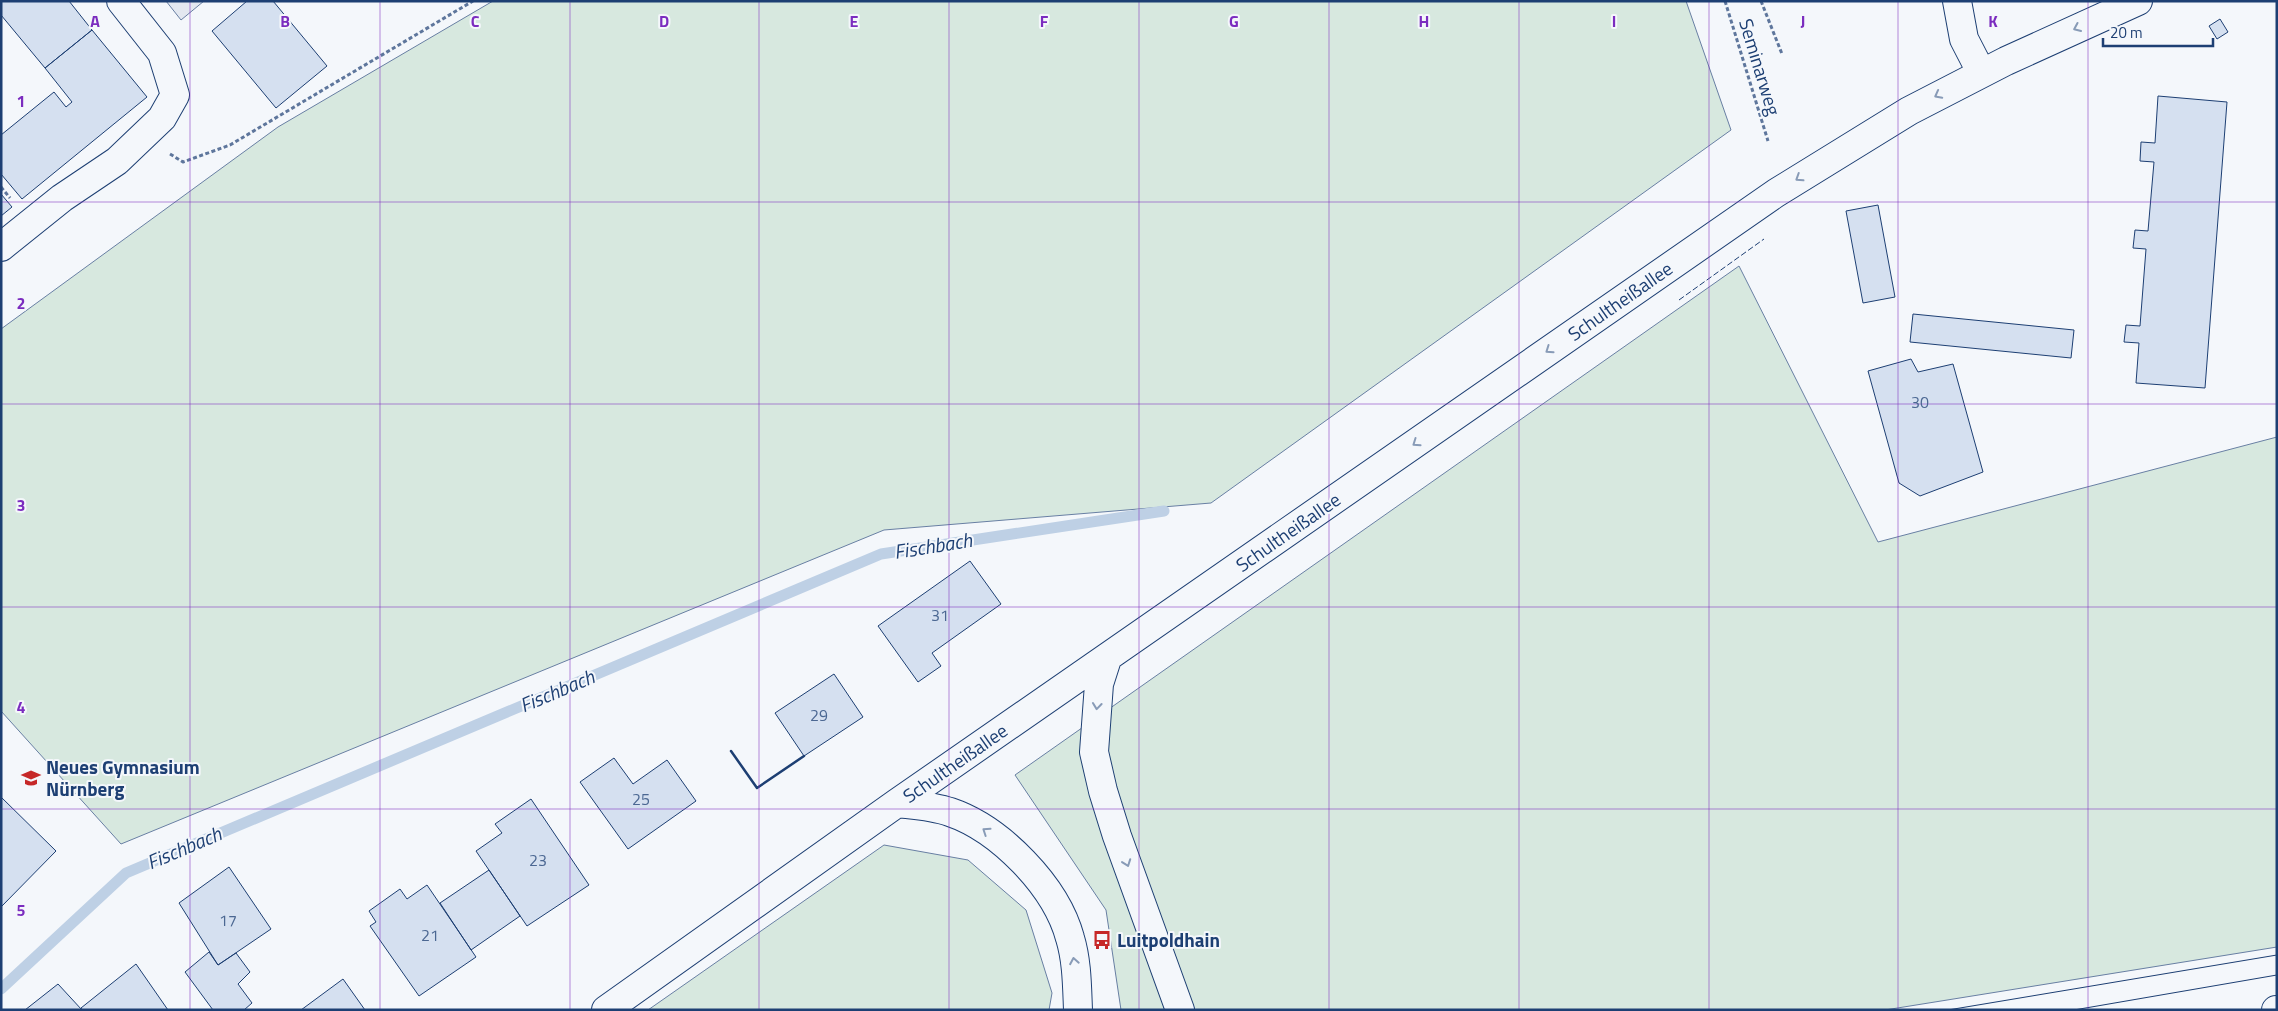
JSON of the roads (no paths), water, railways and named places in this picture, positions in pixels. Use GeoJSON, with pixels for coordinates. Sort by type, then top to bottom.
{"type":"FeatureCollection","features":[{"type":"Feature","properties":{"kind":"main road"},"geometry":{"type":"LineString","coordinates":[[1,247],[62,198],[117,161],[162,118],[175,95],[162,53],[121,1]]}},
{"type":"Feature","properties":{"kind":"main road"},"geometry":{"type":"LineString","coordinates":[[1957,1],[1964,39],[1981,72]]}},
{"type":"Feature","properties":{"kind":"main road","name":"Schultheißallee"},"geometry":{"type":"LineString","coordinates":[[606,1010],[897,803],[1776,193],[1877,130],[1981,72],[2138,1]]}},
{"type":"Feature","properties":{"kind":"main road"},"geometry":{"type":"LineString","coordinates":[[1107,659],[1099,684],[1094,752],[1103,791],[1117,836],[1180,1010]]}},
{"type":"Feature","properties":{"kind":"main road"},"geometry":{"type":"LineString","coordinates":[[897,803],[932,808],[965,818],[989,832],[1010,850],[1046,888],[1070,938],[1077,978],[1078,1010]]}},
{"type":"Feature","properties":{"kind":"waterway","name":"Fischbach"},"geometry":{"type":"LineString","coordinates":[[1,989],[126,873],[881,554],[1164,511]]}},
{"type":"Feature","properties":{"kind":"tram line"},"geometry":{"type":"LineString","coordinates":[[1948,1010],[2277,955]]}},
{"type":"Feature","properties":{"kind":"tram line"},"geometry":{"type":"LineString","coordinates":[[2074,1010],[2277,975]]}},
{"type":"Feature","properties":{"kind":"place","name":"Neues Gymnasium Nürnberg"},"geometry":{"type":"Point","coordinates":[31,778]}},
{"type":"Feature","properties":{"kind":"place","name":"Luitpoldhain"},"geometry":{"type":"Point","coordinates":[1102,940]}}]}
